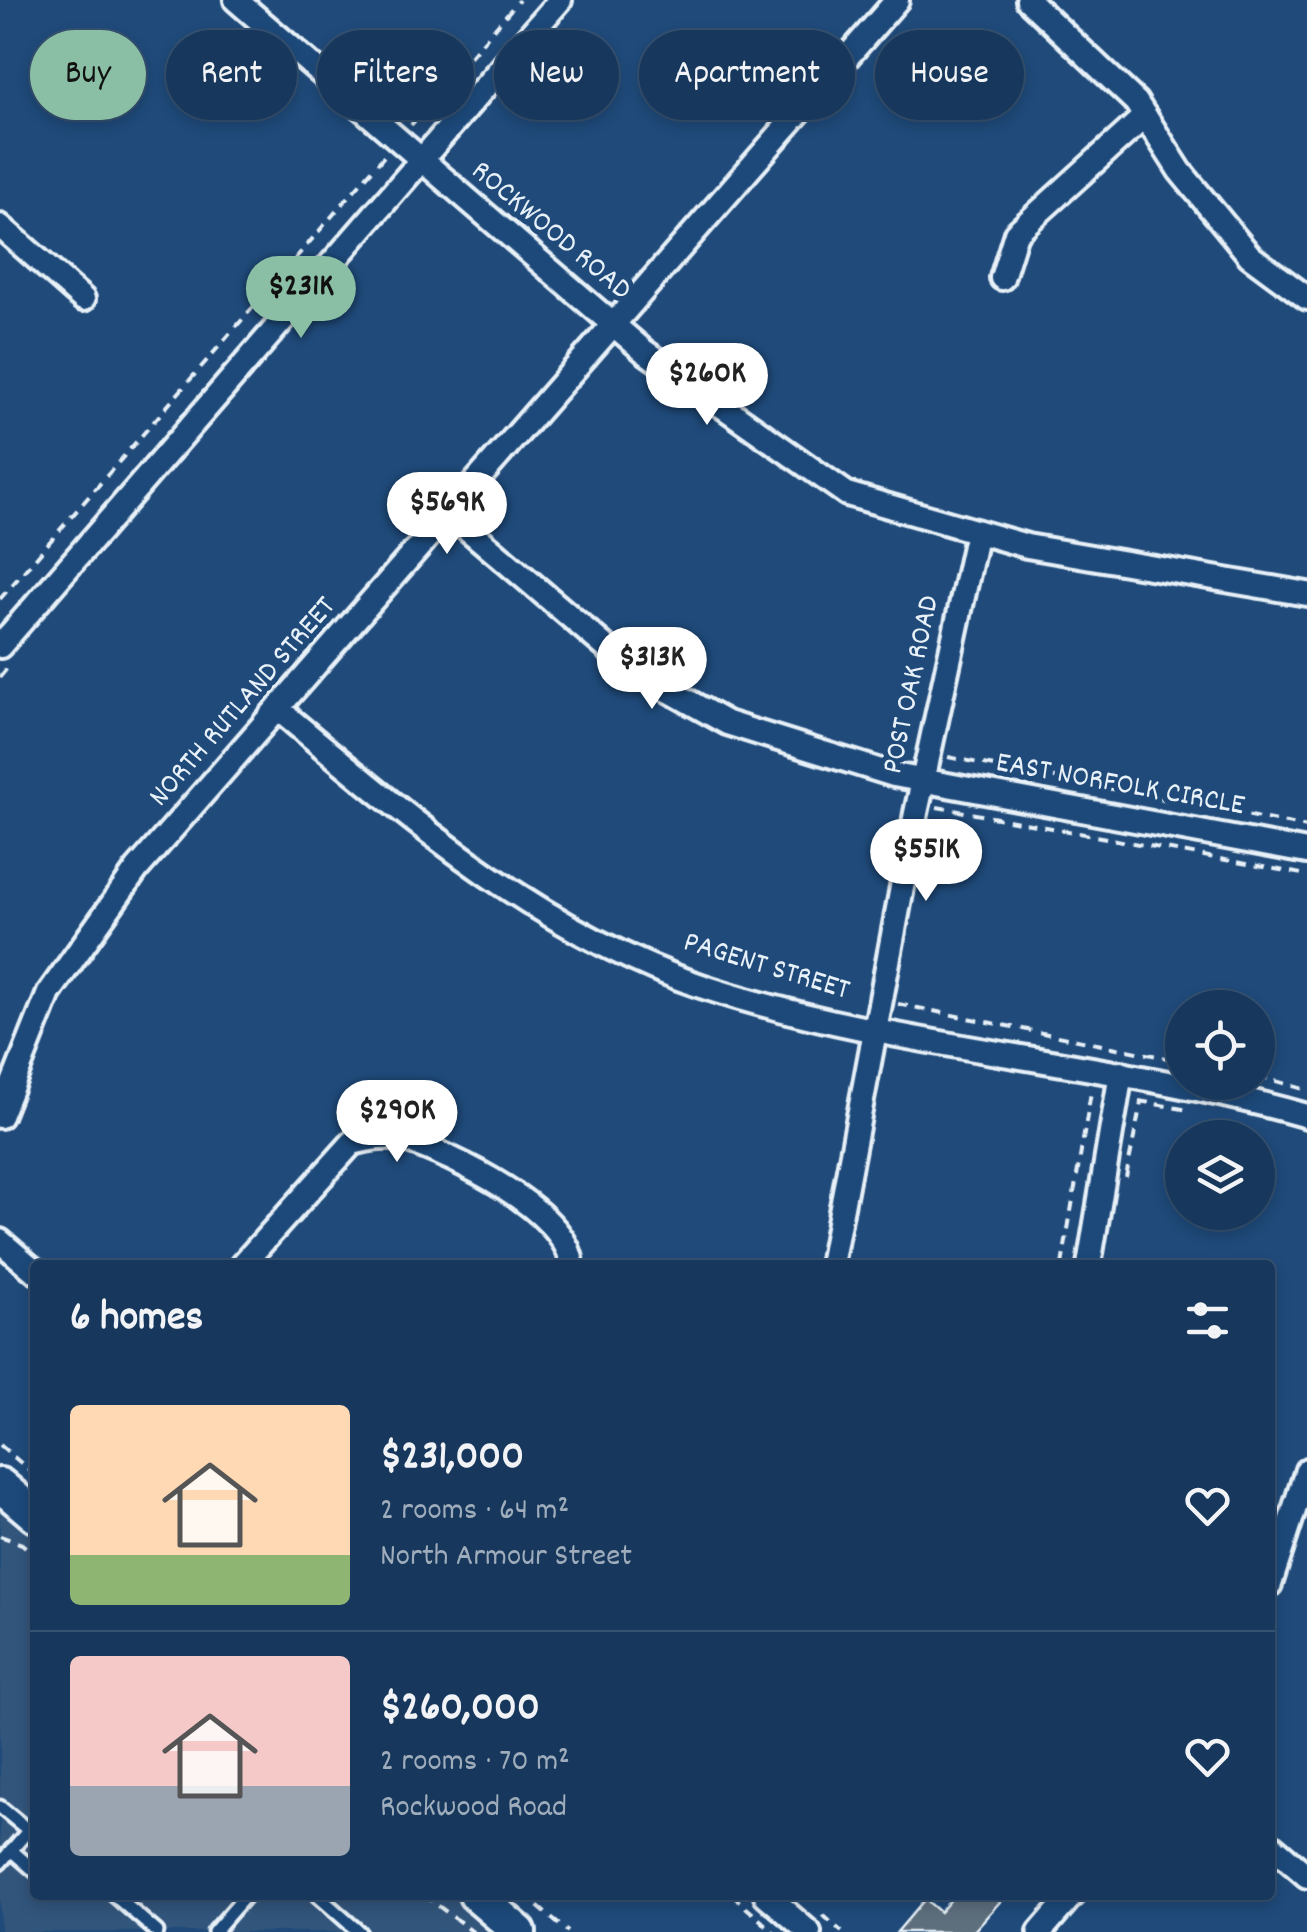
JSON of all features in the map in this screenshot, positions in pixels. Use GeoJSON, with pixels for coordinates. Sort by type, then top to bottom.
{"type":"FeatureCollection","features":[{"type":"Feature","properties":{"kind":"street","name":"ROCKWOOD ROAD"},"geometry":{"type":"LineString","coordinates":[[236,0],[614,325],[847,494],[1027,546],[1307,594]]}},
{"type":"Feature","properties":{"kind":"street"},"geometry":{"type":"LineString","coordinates":[[0,646],[560,0]]}},
{"type":"Feature","properties":{"kind":"street","name":"NORTH RUTLAND STREET"},"geometry":{"type":"LineString","coordinates":[[0,1116],[49,993],[137,869],[897,0]]}},
{"type":"Feature","properties":{"kind":"street"},"geometry":{"type":"LineString","coordinates":[[1028,0],[1136,102],[1180,172],[1250,256],[1307,298]]}},
{"type":"Feature","properties":{"kind":"street"},"geometry":{"type":"LineString","coordinates":[[1002,278],[1016,233],[1145,116]]}},
{"type":"Feature","properties":{"kind":"street"},"geometry":{"type":"LineString","coordinates":[[0,226],[83,298]]}},
{"type":"Feature","properties":{"kind":"street","name":"EAST NORFOLK CIRCLE"},"geometry":{"type":"LineString","coordinates":[[450,514],[634,671],[726,723],[922,781],[1307,852]]}},
{"type":"Feature","properties":{"kind":"street","name":"POST OAK ROAD"},"geometry":{"type":"LineString","coordinates":[[832,1260],[922,781],[978,532]]}},
{"type":"Feature","properties":{"kind":"street","name":"PAGENT STREET"},"geometry":{"type":"LineString","coordinates":[[279,710],[440,844],[572,927],[698,985],[877,1030],[1234,1095],[1307,1116]]}},
{"type":"Feature","properties":{"kind":"street"},"geometry":{"type":"LineString","coordinates":[[1089,1260],[1122,1073]]}},
{"type":"Feature","properties":{"kind":"street"},"geometry":{"type":"LineString","coordinates":[[247,1260],[352,1143],[378,1137],[403,1139],[524,1200],[562,1232],[570,1260]]}},
{"type":"Feature","properties":{"kind":"street"},"geometry":{"type":"LineString","coordinates":[[0,1241],[30,1267]]}},
{"type":"Feature","properties":{"kind":"street"},"geometry":{"type":"LineString","coordinates":[[1275,1574],[1299,1525],[1306,1484]]}},
{"type":"Feature","properties":{"kind":"street"},"geometry":{"type":"LineString","coordinates":[[0,1485],[30,1511]]}},
{"type":"Feature","properties":{"kind":"street"},"geometry":{"type":"LineString","coordinates":[[1275,1848],[1307,1876]]}},
{"type":"Feature","properties":{"kind":"street"},"geometry":{"type":"LineString","coordinates":[[482,1900],[519,1932]]}},
{"type":"Feature","properties":{"kind":"street"},"geometry":{"type":"LineString","coordinates":[[772,1900],[809,1932]]}},
{"type":"Feature","properties":{"kind":"street"},"geometry":{"type":"LineString","coordinates":[[1040,1932],[1068,1900]]}},
{"type":"Feature","properties":{"kind":"lane"},"geometry":{"type":"LineString","coordinates":[[0,1807],[30,1825]]}},
{"type":"Feature","properties":{"kind":"lane"},"geometry":{"type":"LineString","coordinates":[[0,1863],[30,1828]]}},
{"type":"Feature","properties":{"kind":"lane"},"geometry":{"type":"LineString","coordinates":[[11,1850],[30,1867]]}},
{"type":"Feature","properties":{"kind":"lane"},"geometry":{"type":"LineString","coordinates":[[120,1900],[157,1932]]}},
{"type":"Feature","properties":{"kind":"lane"},"geometry":{"type":"LineString","coordinates":[[214,1932],[242,1900]]}},
{"type":"Feature","properties":{"kind":"lane"},"geometry":{"type":"LineString","coordinates":[[323,1900],[360,1932]]}},
{"type":"Feature","properties":{"kind":"path"},"geometry":{"type":"LineString","coordinates":[[0,599],[519,0]]}},
{"type":"Feature","properties":{"kind":"path"},"geometry":{"type":"LineString","coordinates":[[947,757],[1307,827]]}},
{"type":"Feature","properties":{"kind":"path"},"geometry":{"type":"LineString","coordinates":[[937,807],[1307,875]]}},
{"type":"Feature","properties":{"kind":"path"},"geometry":{"type":"LineString","coordinates":[[898,1004],[1165,1059]]}},
{"type":"Feature","properties":{"kind":"path"},"geometry":{"type":"LineString","coordinates":[[1275,1081],[1307,1090]]}},
{"type":"Feature","properties":{"kind":"path"},"geometry":{"type":"LineString","coordinates":[[1063,1260],[1092,1092]]}},
{"type":"Feature","properties":{"kind":"path"},"geometry":{"type":"LineString","coordinates":[[0,1446],[30,1472]]}},
{"type":"Feature","properties":{"kind":"path"},"geometry":{"type":"LineString","coordinates":[[0,1536],[30,1552]]}},
{"type":"Feature","properties":{"kind":"path"},"geometry":{"type":"LineString","coordinates":[[431,1900],[473,1932]]}},
{"type":"Feature","properties":{"kind":"path"},"geometry":{"type":"LineString","coordinates":[[530,1900],[568,1932]]}},
{"type":"Feature","properties":{"kind":"path"},"geometry":{"type":"LineString","coordinates":[[738,1900],[774,1932]]}},
{"type":"Feature","properties":{"kind":"shaded area"},"geometry":{"type":"Polygon","coordinates":[[[0,1486],[30,1512],[30,1900],[482,1900],[519,1932],[0,1932],[0,1486]]]}},
{"type":"Feature","properties":{"kind":"building"},"geometry":{"type":"Polygon","coordinates":[[[924,1900],[940,1912],[951,1900],[1002,1900],[973,1932],[897,1932],[924,1900]]]}}]}
